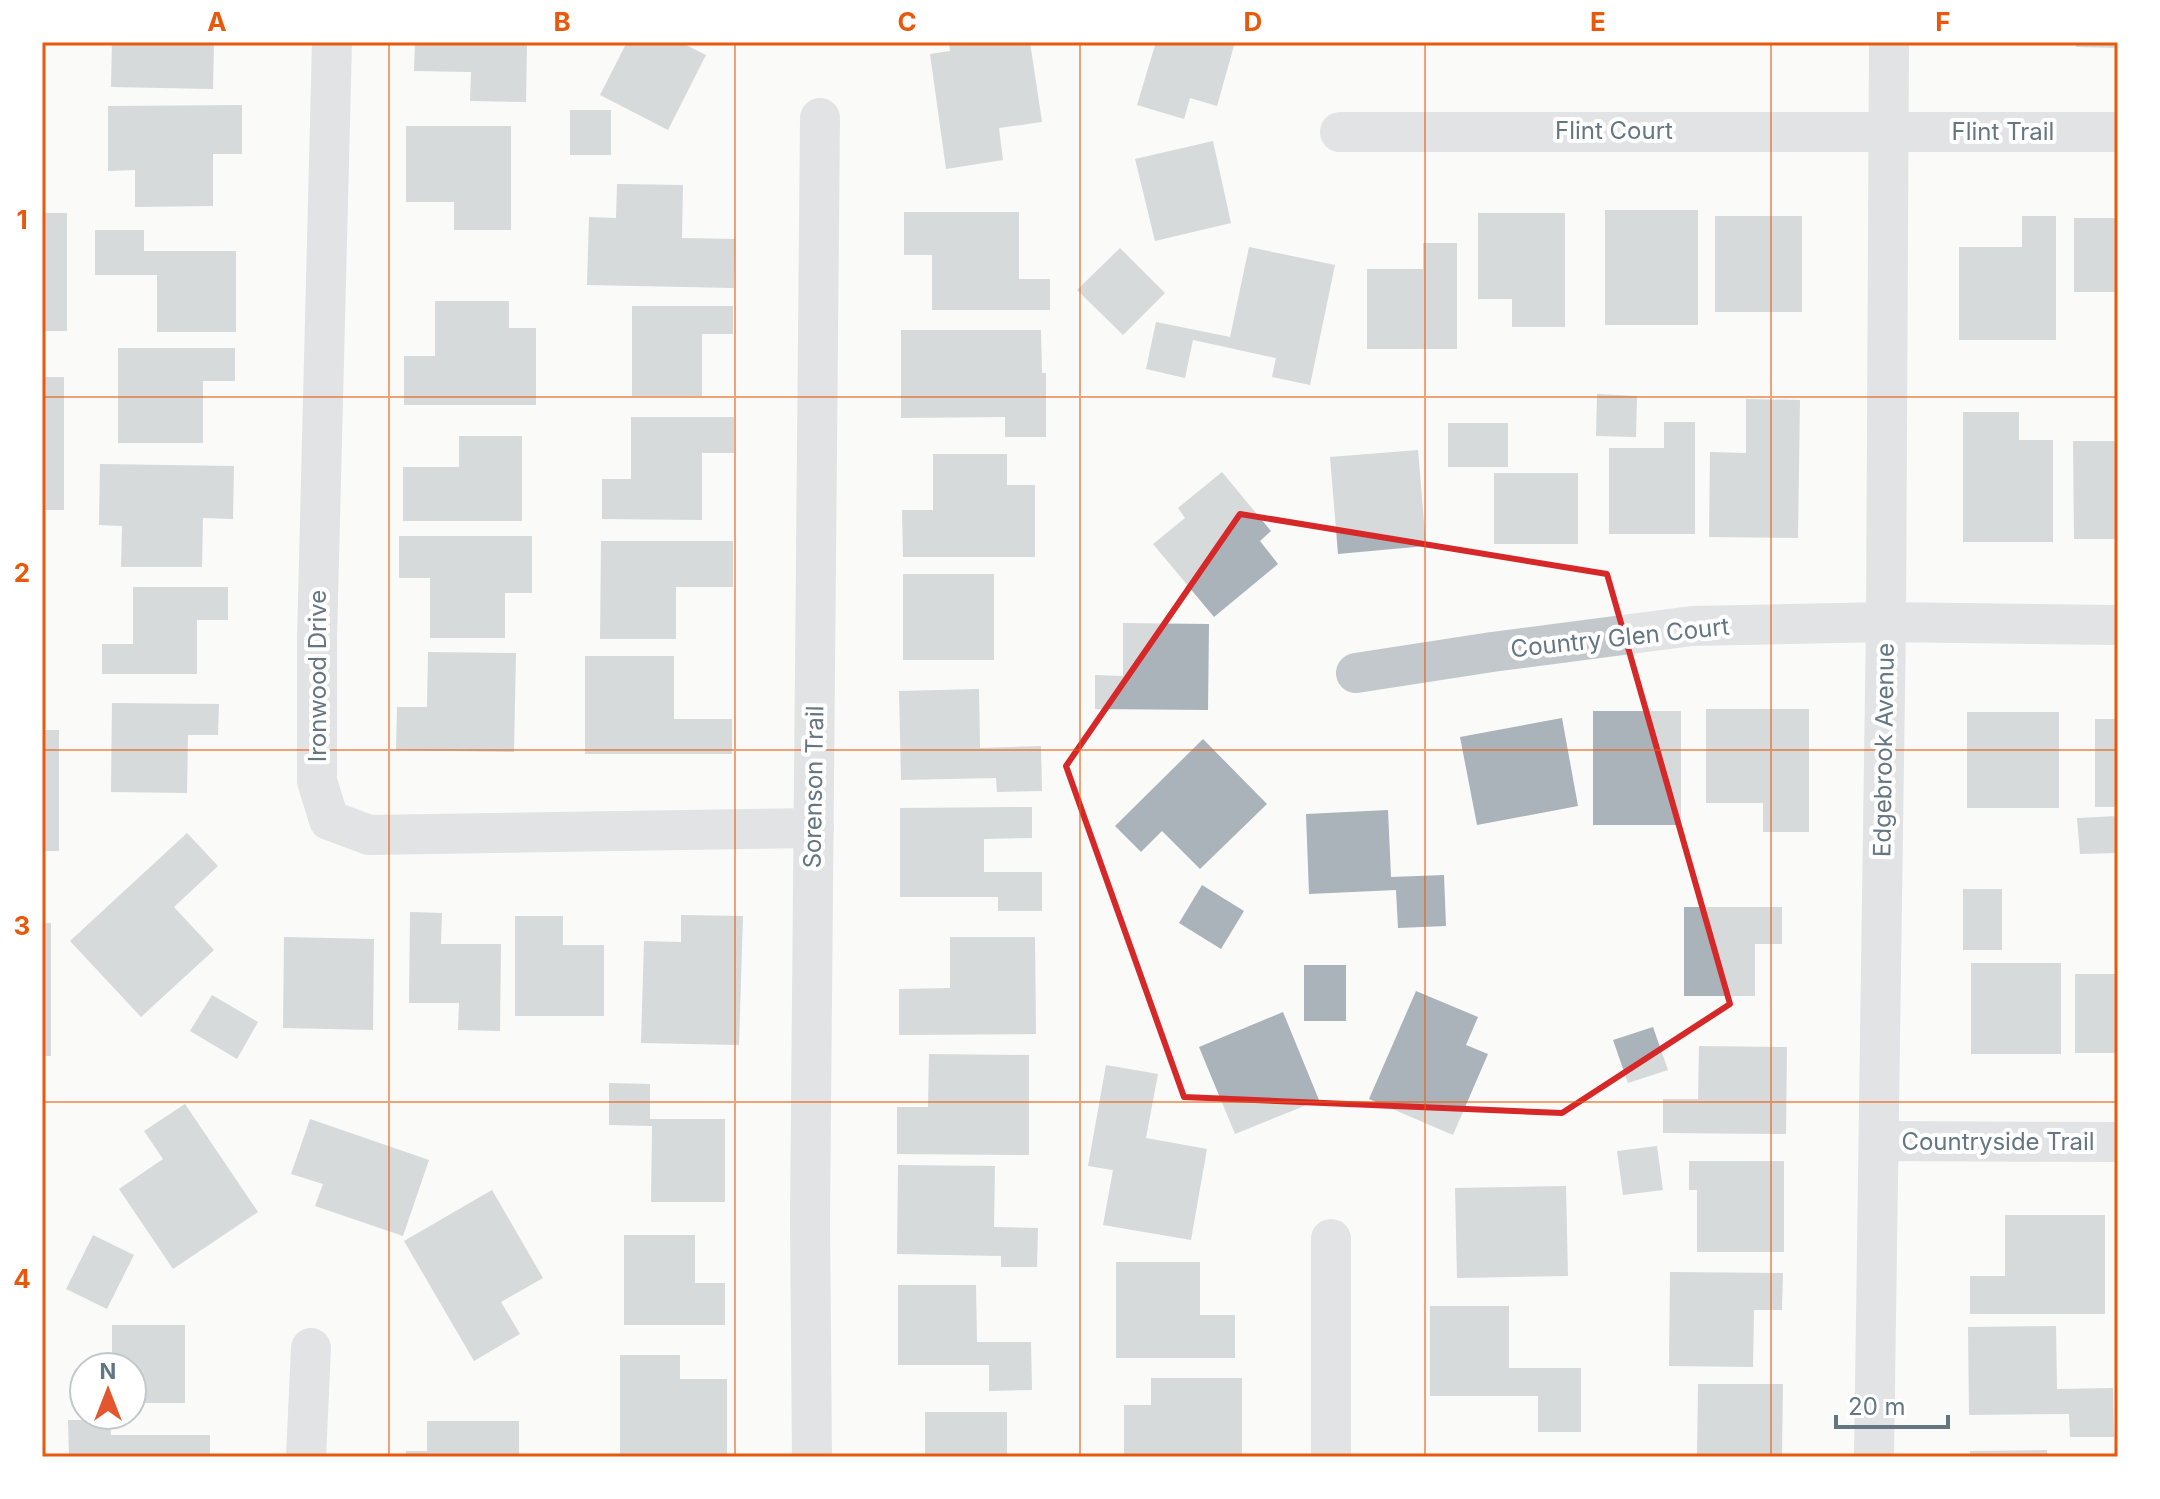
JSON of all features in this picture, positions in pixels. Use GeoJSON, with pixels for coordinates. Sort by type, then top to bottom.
{"type":"FeatureCollection","features":[{"type":"Feature","properties":{"kind":"street","name":"Ironwood Drive"},"geometry":{"type":"LineString","coordinates":[[332,42],[317,639],[317,781],[329,820],[369,835],[814,828]]}},
{"type":"Feature","properties":{"kind":"street","name":"Edgebrook Avenue"},"geometry":{"type":"LineString","coordinates":[[1874,1457],[1886,622],[1889,42]]}},
{"type":"Feature","properties":{"kind":"street","name":"Sorenson Trail"},"geometry":{"type":"LineString","coordinates":[[812,1457],[820,118]]}},
{"type":"Feature","properties":{"kind":"street","name":"Flint Court"},"geometry":{"type":"LineString","coordinates":[[1340,132],[1888,131]]}},
{"type":"Feature","properties":{"kind":"street","name":"Flint Trail"},"geometry":{"type":"LineString","coordinates":[[1888,131],[2118,132]]}},
{"type":"Feature","properties":{"kind":"street","name":"Country Glen Court"},"geometry":{"type":"LineString","coordinates":[[1356,673],[1692,626],[1886,622],[2118,625]]}},
{"type":"Feature","properties":{"kind":"street","name":"Countryside Trail"},"geometry":{"type":"LineString","coordinates":[[1879,1141],[2118,1142]]}},
{"type":"Feature","properties":{"kind":"street"},"geometry":{"type":"LineString","coordinates":[[1331,1239],[1331,1457]]}},
{"type":"Feature","properties":{"kind":"street"},"geometry":{"type":"LineString","coordinates":[[306,1457],[311,1348]]}},
{"type":"Feature","properties":{"kind":"highlighted area"},"geometry":{"type":"Polygon","coordinates":[[[1240,514],[1607,574],[1730,1004],[1562,1113],[1184,1097],[1066,766],[1240,514]]]}},
{"type":"Feature","properties":{"kind":"building"},"geometry":{"type":"Polygon","coordinates":[[[112,42],[214,42],[213,89],[111,87],[112,42]]]}},
{"type":"Feature","properties":{"kind":"building"},"geometry":{"type":"Polygon","coordinates":[[[415,42],[527,42],[526,102],[470,101],[471,72],[414,71],[415,42]]]}},
{"type":"Feature","properties":{"kind":"building"},"geometry":{"type":"Polygon","coordinates":[[[627,42],[680,42],[706,55],[668,130],[600,95],[627,42]]]}},
{"type":"Feature","properties":{"kind":"building"},"geometry":{"type":"Polygon","coordinates":[[[949,42],[1030,42],[1042,122],[999,128],[1003,160],[946,169],[930,54],[950,51],[949,42]]]}},
{"type":"Feature","properties":{"kind":"building"},"geometry":{"type":"Polygon","coordinates":[[[1156,42],[1235,42],[1217,106],[1190,98],[1184,119],[1137,105],[1156,42]]]}},
{"type":"Feature","properties":{"kind":"building"},"geometry":{"type":"Polygon","coordinates":[[[2076,42],[2118,42],[2118,48],[2076,47],[2076,42]]]}},
{"type":"Feature","properties":{"kind":"building"},"geometry":{"type":"Polygon","coordinates":[[[242,105],[242,154],[213,154],[213,206],[135,207],[135,170],[108,171],[108,106],[242,105]]]}},
{"type":"Feature","properties":{"kind":"building"},"geometry":{"type":"Polygon","coordinates":[[[570,110],[611,110],[611,155],[570,155],[570,110]]]}},
{"type":"Feature","properties":{"kind":"building"},"geometry":{"type":"Polygon","coordinates":[[[406,126],[511,126],[511,230],[454,230],[454,202],[406,202],[406,126]]]}},
{"type":"Feature","properties":{"kind":"building"},"geometry":{"type":"Polygon","coordinates":[[[1213,141],[1231,223],[1155,241],[1135,159],[1213,141]]]}},
{"type":"Feature","properties":{"kind":"building"},"geometry":{"type":"Polygon","coordinates":[[[617,184],[683,185],[682,238],[735,239],[734,288],[587,285],[589,217],[616,218],[617,184]]]}},
{"type":"Feature","properties":{"kind":"building"},"geometry":{"type":"Polygon","coordinates":[[[1605,210],[1698,210],[1698,325],[1605,325],[1605,210]]]}},
{"type":"Feature","properties":{"kind":"building"},"geometry":{"type":"Polygon","coordinates":[[[904,212],[1019,212],[1019,279],[1050,279],[1050,310],[932,310],[932,255],[904,255],[904,212]]]}},
{"type":"Feature","properties":{"kind":"building"},"geometry":{"type":"Polygon","coordinates":[[[42,213],[67,213],[67,331],[42,331],[42,213]]]}},
{"type":"Feature","properties":{"kind":"building"},"geometry":{"type":"Polygon","coordinates":[[[1478,213],[1565,213],[1565,327],[1512,327],[1512,299],[1478,299],[1478,213]]]}},
{"type":"Feature","properties":{"kind":"building"},"geometry":{"type":"Polygon","coordinates":[[[1715,216],[1802,216],[1802,312],[1715,312],[1715,216]]]}},
{"type":"Feature","properties":{"kind":"building"},"geometry":{"type":"Polygon","coordinates":[[[2022,216],[2056,216],[2056,340],[1959,340],[1959,247],[2022,247],[2022,216]]]}},
{"type":"Feature","properties":{"kind":"building"},"geometry":{"type":"Polygon","coordinates":[[[2074,218],[2118,218],[2118,292],[2074,292],[2074,218]]]}},
{"type":"Feature","properties":{"kind":"building"},"geometry":{"type":"Polygon","coordinates":[[[95,230],[144,230],[144,251],[236,251],[236,332],[157,332],[157,275],[95,275],[95,230]]]}},
{"type":"Feature","properties":{"kind":"building"},"geometry":{"type":"Polygon","coordinates":[[[1423,243],[1457,243],[1457,349],[1367,349],[1367,269],[1423,269],[1423,243]]]}},
{"type":"Feature","properties":{"kind":"building"},"geometry":{"type":"Polygon","coordinates":[[[1249,247],[1335,265],[1310,385],[1272,377],[1276,358],[1193,340],[1185,378],[1146,369],[1156,322],[1230,337],[1249,247]]]}},
{"type":"Feature","properties":{"kind":"building"},"geometry":{"type":"Polygon","coordinates":[[[1120,248],[1165,293],[1123,335],[1077,290],[1120,248]]]}},
{"type":"Feature","properties":{"kind":"building"},"geometry":{"type":"Polygon","coordinates":[[[435,301],[509,301],[509,328],[536,328],[536,405],[404,405],[404,356],[435,356],[435,301]]]}},
{"type":"Feature","properties":{"kind":"building"},"geometry":{"type":"Polygon","coordinates":[[[632,306],[733,306],[733,334],[702,334],[702,396],[632,396],[632,306]]]}},
{"type":"Feature","properties":{"kind":"building"},"geometry":{"type":"Polygon","coordinates":[[[901,330],[1041,330],[1042,373],[1046,373],[1046,437],[1005,437],[1005,417],[901,418],[901,330]]]}},
{"type":"Feature","properties":{"kind":"building"},"geometry":{"type":"Polygon","coordinates":[[[118,348],[235,348],[235,381],[203,381],[203,443],[118,443],[118,348]]]}},
{"type":"Feature","properties":{"kind":"building"},"geometry":{"type":"Polygon","coordinates":[[[42,377],[64,377],[64,510],[42,510],[42,377]]]}},
{"type":"Feature","properties":{"kind":"building"},"geometry":{"type":"Polygon","coordinates":[[[1597,394],[1637,396],[1636,437],[1596,436],[1597,394]]]}},
{"type":"Feature","properties":{"kind":"building"},"geometry":{"type":"Polygon","coordinates":[[[1746,399],[1800,400],[1798,538],[1709,537],[1710,452],[1746,453],[1746,399]]]}},
{"type":"Feature","properties":{"kind":"building"},"geometry":{"type":"Polygon","coordinates":[[[1963,412],[2019,412],[2019,440],[2053,440],[2053,542],[1963,542],[1963,412]]]}},
{"type":"Feature","properties":{"kind":"building"},"geometry":{"type":"Polygon","coordinates":[[[631,417],[734,417],[734,453],[702,453],[702,520],[602,519],[602,479],[631,479],[631,417]]]}},
{"type":"Feature","properties":{"kind":"building"},"geometry":{"type":"Polygon","coordinates":[[[1664,422],[1695,422],[1695,534],[1609,534],[1609,448],[1664,448],[1664,422]]]}},
{"type":"Feature","properties":{"kind":"building"},"geometry":{"type":"Polygon","coordinates":[[[1448,423],[1508,423],[1508,467],[1448,467],[1448,423]]]}},
{"type":"Feature","properties":{"kind":"building"},"geometry":{"type":"Polygon","coordinates":[[[459,436],[522,436],[522,521],[403,521],[403,467],[459,467],[459,436]]]}},
{"type":"Feature","properties":{"kind":"building"},"geometry":{"type":"Polygon","coordinates":[[[2073,441],[2118,441],[2118,539],[2074,539],[2073,441]]]}},
{"type":"Feature","properties":{"kind":"building"},"geometry":{"type":"Polygon","coordinates":[[[1418,450],[1426,546],[1338,554],[1330,457],[1418,450]]]}},
{"type":"Feature","properties":{"kind":"building"},"geometry":{"type":"Polygon","coordinates":[[[933,454],[1007,454],[1007,485],[1035,485],[1035,557],[903,557],[902,510],[933,510],[933,454]]]}},
{"type":"Feature","properties":{"kind":"building"},"geometry":{"type":"Polygon","coordinates":[[[100,464],[234,466],[233,519],[203,518],[202,567],[121,567],[122,526],[99,525],[100,464]]]}},
{"type":"Feature","properties":{"kind":"building"},"geometry":{"type":"Polygon","coordinates":[[[1222,472],[1271,531],[1260,541],[1278,564],[1214,617],[1153,544],[1185,518],[1178,508],[1222,472]]]}},
{"type":"Feature","properties":{"kind":"building"},"geometry":{"type":"Polygon","coordinates":[[[1494,473],[1578,473],[1578,544],[1494,544],[1494,473]]]}},
{"type":"Feature","properties":{"kind":"building"},"geometry":{"type":"Polygon","coordinates":[[[399,536],[532,536],[532,593],[505,593],[505,638],[430,638],[430,578],[399,578],[399,536]]]}},
{"type":"Feature","properties":{"kind":"building"},"geometry":{"type":"Polygon","coordinates":[[[601,541],[733,541],[733,587],[676,587],[676,639],[600,639],[601,541]]]}},
{"type":"Feature","properties":{"kind":"building"},"geometry":{"type":"Polygon","coordinates":[[[903,574],[994,574],[994,660],[903,660],[903,574]]]}},
{"type":"Feature","properties":{"kind":"building"},"geometry":{"type":"Polygon","coordinates":[[[133,587],[228,587],[228,620],[197,620],[197,674],[102,674],[102,644],[133,644],[133,587]]]}},
{"type":"Feature","properties":{"kind":"building"},"geometry":{"type":"Polygon","coordinates":[[[1123,623],[1209,624],[1208,710],[1095,709],[1095,675],[1123,676],[1123,623]]]}},
{"type":"Feature","properties":{"kind":"building"},"geometry":{"type":"Polygon","coordinates":[[[428,652],[516,653],[514,752],[396,750],[397,707],[427,707],[428,652]]]}},
{"type":"Feature","properties":{"kind":"building"},"geometry":{"type":"Polygon","coordinates":[[[585,656],[674,656],[674,719],[732,719],[732,754],[585,754],[585,656]]]}},
{"type":"Feature","properties":{"kind":"building"},"geometry":{"type":"Polygon","coordinates":[[[979,689],[980,748],[1041,746],[1042,791],[997,792],[996,778],[901,780],[899,691],[979,689]]]}},
{"type":"Feature","properties":{"kind":"building"},"geometry":{"type":"Polygon","coordinates":[[[112,703],[219,704],[218,735],[188,735],[187,793],[111,792],[112,703]]]}},
{"type":"Feature","properties":{"kind":"building"},"geometry":{"type":"Polygon","coordinates":[[[1706,709],[1809,709],[1809,832],[1763,832],[1763,803],[1706,803],[1706,709]]]}},
{"type":"Feature","properties":{"kind":"building"},"geometry":{"type":"Polygon","coordinates":[[[1593,711],[1681,711],[1681,825],[1593,825],[1593,711]]]}},
{"type":"Feature","properties":{"kind":"building"},"geometry":{"type":"Polygon","coordinates":[[[1967,712],[2059,712],[2059,808],[1967,808],[1967,712]]]}},
{"type":"Feature","properties":{"kind":"building"},"geometry":{"type":"Polygon","coordinates":[[[1562,718],[1578,806],[1477,825],[1460,737],[1562,718]]]}},
{"type":"Feature","properties":{"kind":"building"},"geometry":{"type":"Polygon","coordinates":[[[2095,719],[2118,719],[2118,807],[2095,807],[2095,719]]]}},
{"type":"Feature","properties":{"kind":"building"},"geometry":{"type":"Polygon","coordinates":[[[42,730],[59,730],[59,851],[42,851],[42,730]]]}},
{"type":"Feature","properties":{"kind":"building"},"geometry":{"type":"Polygon","coordinates":[[[1203,739],[1267,804],[1200,869],[1162,831],[1141,852],[1115,826],[1203,739]]]}},
{"type":"Feature","properties":{"kind":"building"},"geometry":{"type":"Polygon","coordinates":[[[1032,807],[1032,838],[984,839],[984,872],[1042,872],[1042,911],[998,911],[998,897],[900,897],[900,808],[1032,807]]]}},
{"type":"Feature","properties":{"kind":"building"},"geometry":{"type":"Polygon","coordinates":[[[1388,810],[1391,877],[1444,875],[1446,926],[1398,928],[1396,890],[1309,894],[1306,814],[1388,810]]]}},
{"type":"Feature","properties":{"kind":"building"},"geometry":{"type":"Polygon","coordinates":[[[2118,816],[2118,853],[2080,854],[2077,818],[2118,816]]]}},
{"type":"Feature","properties":{"kind":"building"},"geometry":{"type":"Polygon","coordinates":[[[187,833],[218,866],[174,907],[214,950],[141,1017],[70,941],[187,833]]]}},
{"type":"Feature","properties":{"kind":"building"},"geometry":{"type":"Polygon","coordinates":[[[1202,885],[1244,911],[1221,949],[1179,923],[1202,885]]]}},
{"type":"Feature","properties":{"kind":"building"},"geometry":{"type":"Polygon","coordinates":[[[1963,889],[2002,889],[2002,950],[1963,950],[1963,889]]]}},
{"type":"Feature","properties":{"kind":"building"},"geometry":{"type":"Polygon","coordinates":[[[1684,907],[1782,907],[1782,944],[1755,944],[1755,996],[1684,996],[1684,907]]]}},
{"type":"Feature","properties":{"kind":"building"},"geometry":{"type":"Polygon","coordinates":[[[410,912],[442,913],[441,944],[501,944],[500,1031],[458,1030],[459,1003],[409,1003],[410,912]]]}},
{"type":"Feature","properties":{"kind":"building"},"geometry":{"type":"Polygon","coordinates":[[[681,915],[743,916],[739,1045],[641,1043],[644,941],[681,942],[681,915]]]}},
{"type":"Feature","properties":{"kind":"building"},"geometry":{"type":"Polygon","coordinates":[[[515,916],[563,916],[563,945],[604,945],[604,1016],[515,1016],[515,916]]]}},
{"type":"Feature","properties":{"kind":"building"},"geometry":{"type":"Polygon","coordinates":[[[42,923],[51,923],[51,1056],[42,1056],[42,923]]]}},
{"type":"Feature","properties":{"kind":"building"},"geometry":{"type":"Polygon","coordinates":[[[284,937],[374,939],[373,1030],[283,1028],[284,937]]]}},
{"type":"Feature","properties":{"kind":"building"},"geometry":{"type":"Polygon","coordinates":[[[950,937],[1035,937],[1036,1034],[899,1035],[899,989],[950,988],[950,937]]]}},
{"type":"Feature","properties":{"kind":"building"},"geometry":{"type":"Polygon","coordinates":[[[1971,963],[2061,963],[2061,1054],[1971,1054],[1971,963]]]}},
{"type":"Feature","properties":{"kind":"building"},"geometry":{"type":"Polygon","coordinates":[[[1304,965],[1346,965],[1346,1021],[1304,1021],[1304,965]]]}},
{"type":"Feature","properties":{"kind":"building"},"geometry":{"type":"Polygon","coordinates":[[[2075,974],[2118,974],[2118,1053],[2075,1053],[2075,974]]]}},
{"type":"Feature","properties":{"kind":"building"},"geometry":{"type":"Polygon","coordinates":[[[1416,991],[1478,1017],[1466,1045],[1488,1054],[1453,1135],[1369,1099],[1416,991]]]}},
{"type":"Feature","properties":{"kind":"building"},"geometry":{"type":"Polygon","coordinates":[[[212,995],[258,1022],[237,1059],[190,1031],[212,995]]]}},
{"type":"Feature","properties":{"kind":"building"},"geometry":{"type":"Polygon","coordinates":[[[1283,1012],[1319,1100],[1235,1134],[1199,1047],[1283,1012]]]}},
{"type":"Feature","properties":{"kind":"building"},"geometry":{"type":"Polygon","coordinates":[[[1653,1027],[1668,1070],[1628,1083],[1613,1040],[1653,1027]]]}},
{"type":"Feature","properties":{"kind":"building"},"geometry":{"type":"Polygon","coordinates":[[[1699,1046],[1787,1047],[1786,1134],[1663,1133],[1663,1099],[1698,1099],[1699,1046]]]}},
{"type":"Feature","properties":{"kind":"building"},"geometry":{"type":"Polygon","coordinates":[[[929,1054],[1029,1055],[1029,1155],[897,1154],[897,1107],[928,1107],[929,1054]]]}},
{"type":"Feature","properties":{"kind":"building"},"geometry":{"type":"Polygon","coordinates":[[[1106,1065],[1158,1074],[1146,1138],[1207,1149],[1191,1240],[1103,1225],[1113,1170],[1088,1166],[1106,1065]]]}},
{"type":"Feature","properties":{"kind":"building"},"geometry":{"type":"Polygon","coordinates":[[[609,1083],[650,1084],[650,1119],[725,1119],[725,1202],[651,1202],[652,1126],[609,1125],[609,1083]]]}},
{"type":"Feature","properties":{"kind":"building"},"geometry":{"type":"Polygon","coordinates":[[[185,1104],[258,1212],[173,1269],[119,1189],[163,1159],[144,1131],[185,1104]]]}},
{"type":"Feature","properties":{"kind":"building"},"geometry":{"type":"Polygon","coordinates":[[[310,1119],[429,1160],[403,1236],[315,1206],[323,1184],[291,1174],[310,1119]]]}},
{"type":"Feature","properties":{"kind":"building"},"geometry":{"type":"Polygon","coordinates":[[[1657,1146],[1663,1190],[1623,1195],[1617,1151],[1657,1146]]]}},
{"type":"Feature","properties":{"kind":"building"},"geometry":{"type":"Polygon","coordinates":[[[1689,1161],[1784,1161],[1784,1252],[1697,1252],[1697,1190],[1689,1190],[1689,1161]]]}},
{"type":"Feature","properties":{"kind":"building"},"geometry":{"type":"Polygon","coordinates":[[[898,1165],[995,1166],[994,1227],[1038,1228],[1037,1267],[1001,1267],[1001,1256],[897,1254],[898,1165]]]}},
{"type":"Feature","properties":{"kind":"building"},"geometry":{"type":"Polygon","coordinates":[[[1566,1186],[1568,1276],[1457,1278],[1455,1188],[1566,1186]]]}},
{"type":"Feature","properties":{"kind":"building"},"geometry":{"type":"Polygon","coordinates":[[[492,1190],[543,1278],[501,1302],[520,1334],[474,1361],[404,1241],[492,1190]]]}},
{"type":"Feature","properties":{"kind":"building"},"geometry":{"type":"Polygon","coordinates":[[[2005,1215],[2105,1215],[2105,1314],[1970,1314],[1970,1276],[2005,1276],[2005,1215]]]}},
{"type":"Feature","properties":{"kind":"building"},"geometry":{"type":"Polygon","coordinates":[[[93,1235],[134,1255],[107,1309],[66,1289],[93,1235]]]}},
{"type":"Feature","properties":{"kind":"building"},"geometry":{"type":"Polygon","coordinates":[[[624,1235],[695,1235],[695,1283],[725,1283],[725,1325],[624,1325],[624,1235]]]}},
{"type":"Feature","properties":{"kind":"building"},"geometry":{"type":"Polygon","coordinates":[[[1116,1262],[1200,1262],[1200,1315],[1235,1315],[1235,1358],[1116,1358],[1116,1262]]]}},
{"type":"Feature","properties":{"kind":"building"},"geometry":{"type":"Polygon","coordinates":[[[1670,1272],[1783,1273],[1782,1310],[1754,1310],[1753,1367],[1669,1366],[1670,1272]]]}},
{"type":"Feature","properties":{"kind":"building"},"geometry":{"type":"Polygon","coordinates":[[[898,1285],[976,1285],[977,1342],[1031,1342],[1032,1390],[989,1391],[989,1365],[898,1365],[898,1285]]]}},
{"type":"Feature","properties":{"kind":"building"},"geometry":{"type":"Polygon","coordinates":[[[1430,1306],[1509,1306],[1509,1368],[1581,1368],[1581,1432],[1538,1432],[1538,1396],[1430,1396],[1430,1306]]]}},
{"type":"Feature","properties":{"kind":"building"},"geometry":{"type":"Polygon","coordinates":[[[112,1325],[185,1325],[185,1403],[148,1403],[148,1351],[112,1351],[112,1325]]]}},
{"type":"Feature","properties":{"kind":"building"},"geometry":{"type":"Polygon","coordinates":[[[2056,1326],[2057,1389],[2113,1388],[2114,1437],[2070,1437],[2069,1414],[1969,1415],[1968,1327],[2056,1326]]]}},
{"type":"Feature","properties":{"kind":"building"},"geometry":{"type":"Polygon","coordinates":[[[620,1355],[680,1355],[680,1379],[727,1379],[727,1457],[620,1457],[620,1355]]]}},
{"type":"Feature","properties":{"kind":"building"},"geometry":{"type":"Polygon","coordinates":[[[1151,1378],[1242,1378],[1242,1457],[1124,1457],[1124,1405],[1151,1405],[1151,1378]]]}},
{"type":"Feature","properties":{"kind":"building"},"geometry":{"type":"Polygon","coordinates":[[[1698,1384],[1783,1384],[1782,1457],[1697,1457],[1698,1384]]]}},
{"type":"Feature","properties":{"kind":"building"},"geometry":{"type":"Polygon","coordinates":[[[925,1412],[1007,1412],[1007,1457],[925,1457],[925,1412]]]}},
{"type":"Feature","properties":{"kind":"building"},"geometry":{"type":"Polygon","coordinates":[[[427,1421],[519,1421],[519,1457],[406,1457],[406,1451],[427,1451],[427,1421]]]}},
{"type":"Feature","properties":{"kind":"building"},"geometry":{"type":"Polygon","coordinates":[[[68,1431],[111,1431],[111,1435],[210,1435],[210,1457],[69,1457],[68,1431]]]}},
{"type":"Feature","properties":{"kind":"building"},"geometry":{"type":"Polygon","coordinates":[[[2047,1450],[2047,1457],[1970,1457],[1970,1451],[2047,1450]]]}}]}
